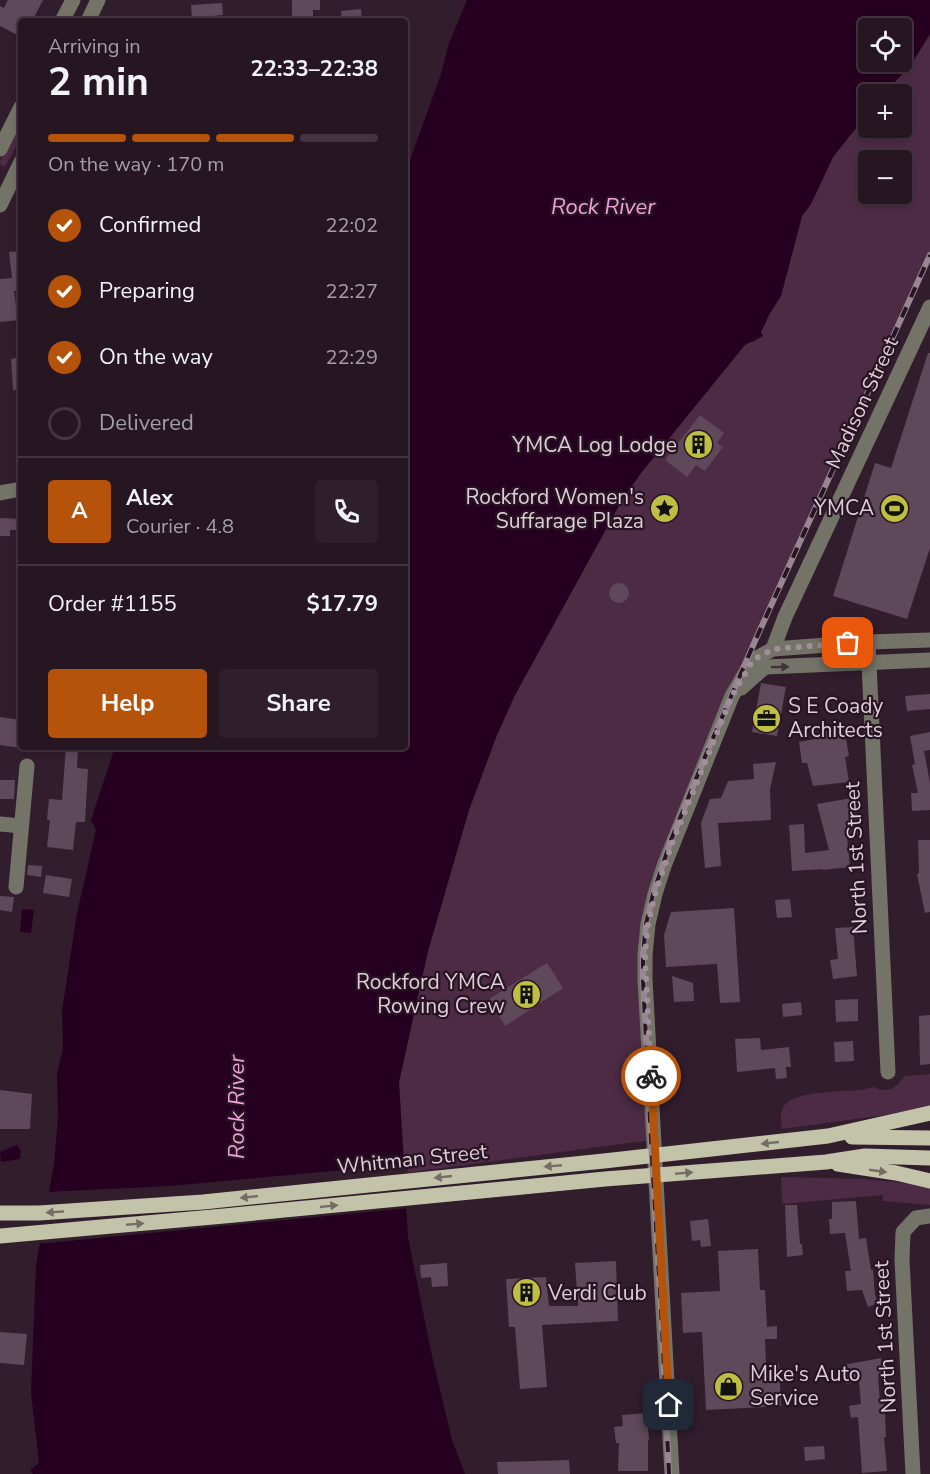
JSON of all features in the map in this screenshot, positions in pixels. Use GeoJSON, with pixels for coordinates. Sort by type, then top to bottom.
{"type":"FeatureCollection","features":[{"type":"Feature","properties":{"kind":"main road"},"geometry":{"type":"LineString","coordinates":[[828,1136],[930,1113]]}},
{"type":"Feature","properties":{"kind":"main road"},"geometry":{"type":"LineString","coordinates":[[828,1136],[930,1138]]}},
{"type":"Feature","properties":{"kind":"main road","name":"Whitman Street"},"geometry":{"type":"LineString","coordinates":[[4,1212],[39,1213],[202,1202],[828,1136]]}},
{"type":"Feature","properties":{"kind":"main road"},"geometry":{"type":"LineString","coordinates":[[826,1162],[865,1156],[930,1158]]}},
{"type":"Feature","properties":{"kind":"main road"},"geometry":{"type":"LineString","coordinates":[[826,1162],[930,1180]]}},
{"type":"Feature","properties":{"kind":"main road","name":"Whitman Street"},"geometry":{"type":"LineString","coordinates":[[7,1235],[605,1179],[826,1162]]}},
{"type":"Feature","properties":{"kind":"street"},"geometry":{"type":"LineString","coordinates":[[64,18],[73,0]]}},
{"type":"Feature","properties":{"kind":"street"},"geometry":{"type":"LineString","coordinates":[[89,18],[98,0]]}},
{"type":"Feature","properties":{"kind":"street"},"geometry":{"type":"LineString","coordinates":[[0,149],[18,112]]}},
{"type":"Feature","properties":{"kind":"street"},"geometry":{"type":"LineString","coordinates":[[0,205],[18,168]]}},
{"type":"Feature","properties":{"kind":"street","name":"Madison Street"},"geometry":{"type":"LineString","coordinates":[[773,649],[785,617],[930,307]]}},
{"type":"Feature","properties":{"kind":"street"},"geometry":{"type":"LineString","coordinates":[[0,493],[18,490]]}},
{"type":"Feature","properties":{"kind":"street"},"geometry":{"type":"LineString","coordinates":[[672,1474],[645,955],[648,924],[655,894],[732,696],[753,660],[773,649],[930,640]]}},
{"type":"Feature","properties":{"kind":"street","name":"North 1st Street"},"geometry":{"type":"LineString","coordinates":[[868,642],[888,1072]]}},
{"type":"Feature","properties":{"kind":"street"},"geometry":{"type":"LineString","coordinates":[[732,696],[765,667],[930,660]]}},
{"type":"Feature","properties":{"kind":"street"},"geometry":{"type":"LineString","coordinates":[[16,887],[27,766]]}},
{"type":"Feature","properties":{"kind":"street"},"geometry":{"type":"LineString","coordinates":[[0,824],[21,826]]}},
{"type":"Feature","properties":{"kind":"street","name":"North 1st Street"},"geometry":{"type":"LineString","coordinates":[[913,1474],[902,1260],[903,1232],[916,1218],[930,1216]]}},
{"type":"Feature","properties":{"kind":"shaded area"},"geometry":{"type":"Polygon","coordinates":[[[930,34],[930,255],[755,641],[653,894],[651,1140],[405,1173],[399,1082],[428,951],[469,810],[497,735],[515,695],[622,500],[641,473],[744,346],[756,341],[781,296],[802,216],[811,204],[833,157],[858,126],[858,138],[912,138],[912,84],[893,84],[904,72],[912,72],[912,63],[930,34]]]}},
{"type":"Feature","properties":{"kind":"shaded area"},"geometry":{"type":"Polygon","coordinates":[[[18,122],[18,143],[6,165],[3,167],[0,161],[18,122]]]}},
{"type":"Feature","properties":{"kind":"shaded area"},"geometry":{"type":"Polygon","coordinates":[[[930,1074],[930,1106],[885,1115],[782,1129],[782,1109],[798,1097],[874,1087],[886,1090],[895,1086],[905,1076],[930,1074]]]}},
{"type":"Feature","properties":{"kind":"shaded area"},"geometry":{"type":"Polygon","coordinates":[[[781,1177],[865,1179],[930,1186],[930,1205],[883,1201],[883,1195],[782,1204],[781,1177]]]}},
{"type":"Feature","properties":{"kind":"water","name":"Rock River"},"geometry":{"type":"Polygon","coordinates":[[[467,0],[930,0],[930,34],[912,63],[912,18],[858,18],[858,72],[904,72],[893,84],[858,84],[858,126],[833,157],[811,204],[802,216],[781,296],[761,332],[763,336],[744,346],[641,473],[622,500],[515,695],[497,735],[469,810],[428,951],[399,1082],[408,1237],[452,1440],[465,1474],[33,1474],[30,1470],[39,1463],[31,1393],[36,1265],[54,1164],[58,1117],[57,1074],[63,1048],[62,1011],[77,913],[96,830],[91,820],[114,750],[408,750],[408,166],[441,74],[449,43],[467,0]]]}},
{"type":"Feature","properties":{"kind":"water"},"geometry":{"type":"Polygon","coordinates":[[[22,909],[34,910],[31,933],[20,932],[22,909]]]}},
{"type":"Feature","properties":{"kind":"water"},"geometry":{"type":"Polygon","coordinates":[[[17,1145],[21,1151],[20,1159],[1,1162],[0,1152],[17,1145]]]}},
{"type":"Feature","properties":{"kind":"pier"},"geometry":{"type":"Polygon","coordinates":[[[407,1164],[410,1208],[37,1244],[46,1192],[170,1186],[407,1164]]]}},
{"type":"Feature","properties":{"kind":"building"},"geometry":{"type":"Polygon","coordinates":[[[8,0],[43,0],[34,18],[18,18],[18,35],[0,26],[0,6],[4,8],[8,0]]]}},
{"type":"Feature","properties":{"kind":"building"},"geometry":{"type":"Polygon","coordinates":[[[292,0],[320,0],[320,10],[313,10],[313,18],[292,18],[292,0]]]}},
{"type":"Feature","properties":{"kind":"building"},"geometry":{"type":"Polygon","coordinates":[[[222,3],[223,15],[192,18],[191,5],[222,3]]]}},
{"type":"Feature","properties":{"kind":"building"},"geometry":{"type":"Polygon","coordinates":[[[361,9],[362,18],[342,18],[341,11],[361,9]]]}},
{"type":"Feature","properties":{"kind":"building"},"geometry":{"type":"Polygon","coordinates":[[[18,251],[18,291],[14,291],[18,320],[0,322],[0,279],[12,278],[9,252],[18,251]]]}},
{"type":"Feature","properties":{"kind":"building","name":"YMCA"},"geometry":{"type":"Polygon","coordinates":[[[928,353],[930,353],[930,548],[907,619],[833,596],[875,463],[891,468],[928,353]]]}},
{"type":"Feature","properties":{"kind":"building"},"geometry":{"type":"Polygon","coordinates":[[[18,358],[18,389],[13,390],[11,359],[18,358]]]}},
{"type":"Feature","properties":{"kind":"building","name":"YMCA Log Lodge"},"geometry":{"type":"Polygon","coordinates":[[[700,415],[724,433],[717,443],[723,447],[705,471],[696,465],[687,477],[665,460],[700,415]]]}},
{"type":"Feature","properties":{"kind":"building"},"geometry":{"type":"Polygon","coordinates":[[[0,518],[18,519],[18,530],[10,530],[10,536],[0,536],[0,518]]]}},
{"type":"Feature","properties":{"kind":"building"},"geometry":{"type":"Polygon","coordinates":[[[619,583],[626,586],[629,593],[626,600],[619,603],[612,600],[609,593],[612,586],[619,583]]]}},
{"type":"Feature","properties":{"kind":"building"},"geometry":{"type":"Polygon","coordinates":[[[761,683],[786,687],[777,736],[752,732],[761,683]]]}},
{"type":"Feature","properties":{"kind":"building"},"geometry":{"type":"Polygon","coordinates":[[[930,694],[930,709],[907,711],[905,696],[930,694]]]}},
{"type":"Feature","properties":{"kind":"building"},"geometry":{"type":"Polygon","coordinates":[[[0,717],[18,720],[18,748],[0,745],[0,717]]]}},
{"type":"Feature","properties":{"kind":"building"},"geometry":{"type":"Polygon","coordinates":[[[841,728],[849,756],[845,757],[849,782],[813,786],[807,763],[802,763],[799,742],[826,737],[825,731],[841,728]]]}},
{"type":"Feature","properties":{"kind":"building"},"geometry":{"type":"Polygon","coordinates":[[[930,732],[930,750],[924,751],[930,783],[930,810],[912,811],[911,793],[918,793],[912,765],[915,764],[910,736],[930,732]]]}},
{"type":"Feature","properties":{"kind":"building"},"geometry":{"type":"Polygon","coordinates":[[[66,750],[78,750],[77,768],[88,769],[85,822],[76,822],[73,850],[47,847],[50,820],[47,820],[49,799],[62,800],[66,750]]]}},
{"type":"Feature","properties":{"kind":"building"},"geometry":{"type":"Polygon","coordinates":[[[776,762],[770,789],[771,820],[718,823],[721,866],[705,868],[701,823],[710,799],[721,798],[728,781],[754,779],[753,764],[776,762]]]}},
{"type":"Feature","properties":{"kind":"building"},"geometry":{"type":"Polygon","coordinates":[[[0,780],[15,780],[14,799],[0,799],[0,780]]]}},
{"type":"Feature","properties":{"kind":"building"},"geometry":{"type":"Polygon","coordinates":[[[852,798],[860,834],[847,837],[850,867],[792,871],[789,825],[804,824],[805,853],[829,850],[817,804],[852,798]]]}},
{"type":"Feature","properties":{"kind":"building"},"geometry":{"type":"Polygon","coordinates":[[[918,840],[930,840],[930,912],[925,913],[917,874],[919,873],[918,840]]]}},
{"type":"Feature","properties":{"kind":"building"},"geometry":{"type":"Polygon","coordinates":[[[28,865],[42,866],[41,877],[27,875],[28,865]]]}},
{"type":"Feature","properties":{"kind":"building"},"geometry":{"type":"Polygon","coordinates":[[[46,875],[72,879],[69,897],[43,893],[46,875]]]}},
{"type":"Feature","properties":{"kind":"building"},"geometry":{"type":"Polygon","coordinates":[[[0,896],[14,897],[12,912],[0,910],[0,896]]]}},
{"type":"Feature","properties":{"kind":"building"},"geometry":{"type":"Polygon","coordinates":[[[790,899],[792,917],[777,918],[775,900],[790,899]]]}},
{"type":"Feature","properties":{"kind":"building"},"geometry":{"type":"Polygon","coordinates":[[[734,908],[740,1002],[720,1003],[717,964],[666,967],[664,935],[671,912],[734,908]]]}},
{"type":"Feature","properties":{"kind":"building"},"geometry":{"type":"Polygon","coordinates":[[[853,927],[857,976],[833,979],[830,960],[838,959],[835,928],[853,927]]]}},
{"type":"Feature","properties":{"kind":"building","name":"Rockford YMCA Rowing Crew"},"geometry":{"type":"Polygon","coordinates":[[[547,963],[563,988],[505,1026],[489,999],[547,963]]]}},
{"type":"Feature","properties":{"kind":"building"},"geometry":{"type":"Polygon","coordinates":[[[672,976],[693,983],[694,1001],[674,1002],[672,976]]]}},
{"type":"Feature","properties":{"kind":"building"},"geometry":{"type":"Polygon","coordinates":[[[858,999],[858,1021],[836,1022],[835,1000],[858,999]]]}},
{"type":"Feature","properties":{"kind":"building"},"geometry":{"type":"Polygon","coordinates":[[[801,1002],[802,1015],[783,1017],[782,1004],[801,1002]]]}},
{"type":"Feature","properties":{"kind":"building"},"geometry":{"type":"Polygon","coordinates":[[[930,1015],[930,1064],[920,1065],[919,1016],[930,1015]]]}},
{"type":"Feature","properties":{"kind":"building"},"geometry":{"type":"Polygon","coordinates":[[[760,1038],[761,1050],[789,1047],[791,1067],[786,1067],[787,1078],[776,1079],[775,1068],[737,1072],[735,1039],[760,1038]]]}},
{"type":"Feature","properties":{"kind":"building"},"geometry":{"type":"Polygon","coordinates":[[[853,1041],[854,1061],[835,1062],[834,1042],[853,1041]]]}},
{"type":"Feature","properties":{"kind":"building"},"geometry":{"type":"Polygon","coordinates":[[[0,1090],[32,1094],[30,1129],[0,1129],[0,1090]]]}},
{"type":"Feature","properties":{"kind":"building"},"geometry":{"type":"Polygon","coordinates":[[[856,1201],[859,1239],[866,1238],[878,1303],[868,1307],[862,1290],[847,1291],[845,1271],[851,1271],[845,1233],[830,1234],[829,1219],[832,1219],[832,1202],[856,1201]]]}},
{"type":"Feature","properties":{"kind":"building"},"geometry":{"type":"Polygon","coordinates":[[[785,1205],[797,1205],[803,1255],[787,1257],[785,1205]]]}},
{"type":"Feature","properties":{"kind":"building"},"geometry":{"type":"Polygon","coordinates":[[[708,1219],[711,1246],[701,1247],[700,1240],[692,1241],[690,1221],[708,1219]]]}},
{"type":"Feature","properties":{"kind":"building"},"geometry":{"type":"Polygon","coordinates":[[[758,1249],[760,1290],[765,1290],[767,1327],[777,1326],[777,1339],[765,1339],[766,1364],[779,1363],[781,1406],[706,1410],[702,1332],[683,1333],[681,1293],[720,1291],[718,1251],[758,1249]]]}},
{"type":"Feature","properties":{"kind":"building","name":"Verdi Club"},"geometry":{"type":"Polygon","coordinates":[[[616,1261],[618,1321],[542,1325],[547,1387],[520,1389],[515,1327],[509,1327],[506,1279],[546,1277],[549,1306],[578,1306],[575,1263],[616,1261]]]}},
{"type":"Feature","properties":{"kind":"building"},"geometry":{"type":"Polygon","coordinates":[[[447,1263],[448,1286],[432,1287],[431,1277],[421,1278],[420,1265],[447,1263]]]}},
{"type":"Feature","properties":{"kind":"building"},"geometry":{"type":"Polygon","coordinates":[[[0,1332],[27,1334],[24,1365],[0,1363],[0,1332]]]}},
{"type":"Feature","properties":{"kind":"building"},"geometry":{"type":"Polygon","coordinates":[[[881,1358],[884,1377],[878,1378],[880,1401],[883,1401],[885,1413],[886,1437],[884,1437],[887,1471],[862,1473],[858,1417],[851,1418],[849,1406],[861,1404],[859,1381],[846,1384],[843,1365],[881,1358]]]}},
{"type":"Feature","properties":{"kind":"building"},"geometry":{"type":"Polygon","coordinates":[[[647,1413],[648,1471],[618,1471],[619,1443],[616,1443],[614,1427],[623,1426],[622,1415],[647,1413]]]}},
{"type":"Feature","properties":{"kind":"building"},"geometry":{"type":"Polygon","coordinates":[[[824,1446],[825,1459],[805,1461],[804,1447],[824,1446]]]}},
{"type":"Feature","properties":{"kind":"building"},"geometry":{"type":"Polygon","coordinates":[[[569,1460],[570,1474],[498,1474],[497,1462],[569,1460]]]}},
{"type":"Feature","properties":{"kind":"railway"},"geometry":{"type":"LineString","coordinates":[[669,1474],[643,979],[646,924],[653,894],[671,840],[707,752],[930,255]]}},
{"type":"Feature","properties":{"kind":"way so far"},"geometry":{"type":"LineString","coordinates":[[651,1076],[645,979],[648,924],[655,894],[673,841],[732,696],[753,660],[773,649],[848,643]]}},
{"type":"Feature","properties":{"kind":"place","name":"YMCA Log Lodge"},"geometry":{"type":"Point","coordinates":[698,445]}},
{"type":"Feature","properties":{"kind":"place","name":"YMCA"},"geometry":{"type":"Point","coordinates":[895,508]}},
{"type":"Feature","properties":{"kind":"place","name":"Rockford Women's Suffarage Plaza"},"geometry":{"type":"Point","coordinates":[665,509]}},
{"type":"Feature","properties":{"kind":"place","name":"S E Coady Architects"},"geometry":{"type":"Point","coordinates":[767,718]}},
{"type":"Feature","properties":{"kind":"place","name":"Rockford YMCA Rowing Crew"},"geometry":{"type":"Point","coordinates":[526,994]}},
{"type":"Feature","properties":{"kind":"place","name":"Verdi Club"},"geometry":{"type":"Point","coordinates":[527,1293]}},
{"type":"Feature","properties":{"kind":"place","name":"Mike's Auto Service"},"geometry":{"type":"Point","coordinates":[729,1386]}},
{"type":"Feature","properties":{"kind":"route"},"geometry":{"type":"LineString","coordinates":[[651,1076],[669,1405]]}}]}
